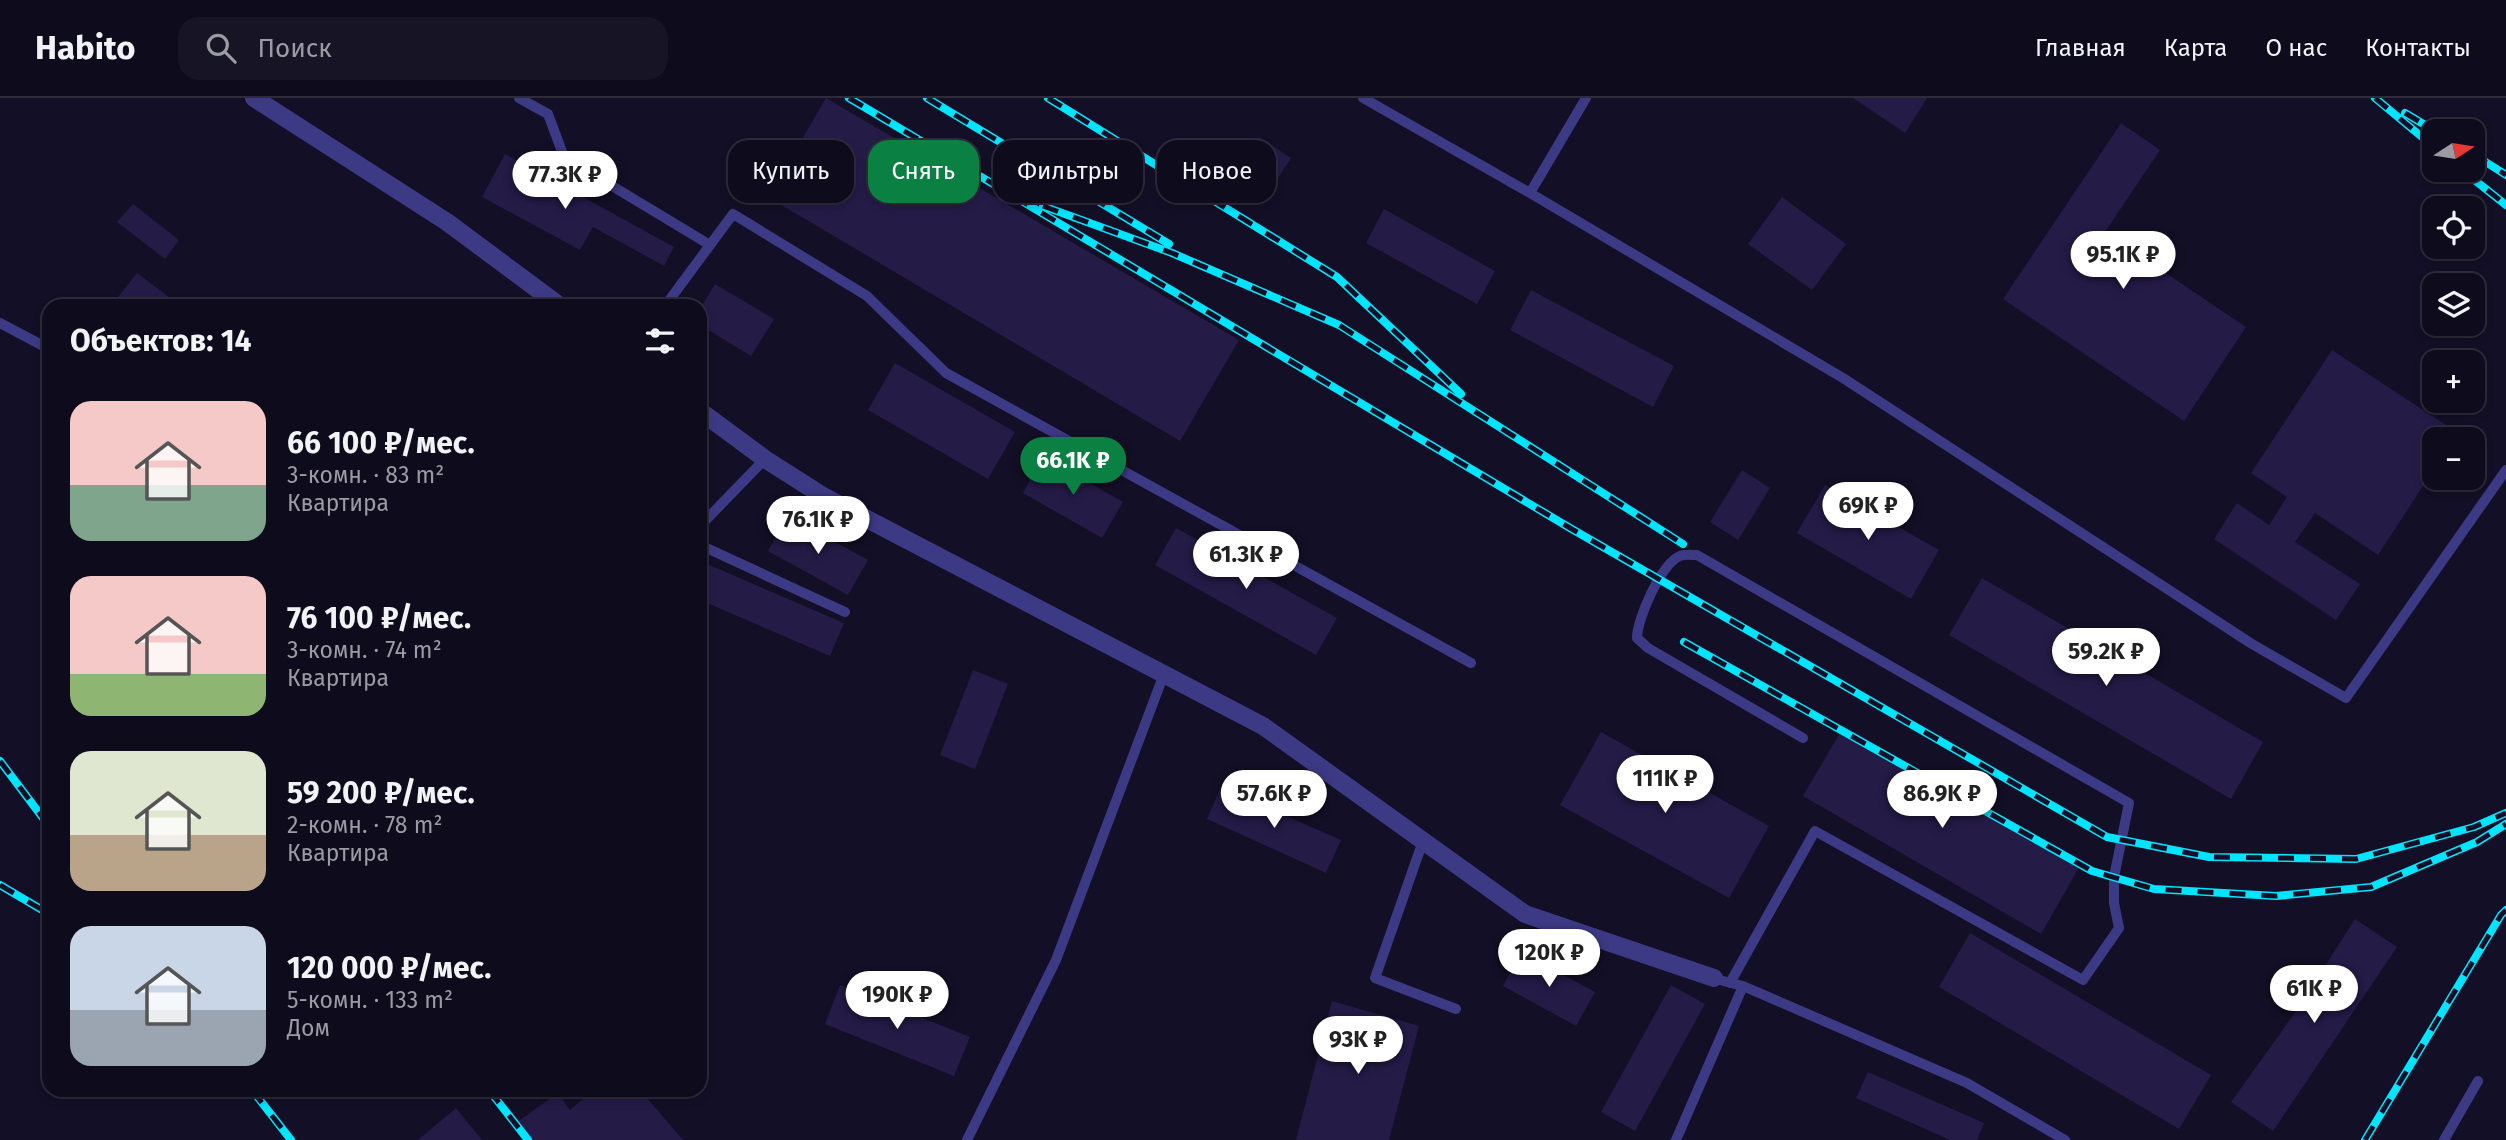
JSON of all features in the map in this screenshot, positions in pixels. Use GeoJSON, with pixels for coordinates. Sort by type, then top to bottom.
{"type":"FeatureCollection","features":[{"type":"Feature","properties":{"kind":"street"},"geometry":{"type":"LineString","coordinates":[[254,98],[447,222],[551,299]]}},
{"type":"Feature","properties":{"kind":"street"},"geometry":{"type":"LineString","coordinates":[[707,416],[765,459],[823,496],[1263,726],[1525,915],[1722,981]]}},
{"type":"Feature","properties":{"kind":"lane"},"geometry":{"type":"LineString","coordinates":[[519,98],[548,114],[564,157],[710,245]]}},
{"type":"Feature","properties":{"kind":"lane"},"geometry":{"type":"LineString","coordinates":[[1363,98],[1843,378],[2252,644],[2346,698],[2506,470]]}},
{"type":"Feature","properties":{"kind":"lane"},"geometry":{"type":"LineString","coordinates":[[1530,193],[1586,98]]}},
{"type":"Feature","properties":{"kind":"lane"},"geometry":{"type":"LineString","coordinates":[[670,299],[733,214],[867,296],[946,373],[1471,663]]}},
{"type":"Feature","properties":{"kind":"lane"},"geometry":{"type":"LineString","coordinates":[[0,323],[42,345]]}},
{"type":"Feature","properties":{"kind":"lane"},"geometry":{"type":"LineString","coordinates":[[707,519],[765,459]]}},
{"type":"Feature","properties":{"kind":"lane"},"geometry":{"type":"LineString","coordinates":[[707,548],[845,612]]}},
{"type":"Feature","properties":{"kind":"lane"},"geometry":{"type":"LineString","coordinates":[[1802,738],[1648,648],[1637,638],[1637,624],[1666,566],[1681,555],[1697,555],[2129,803],[2114,877],[2114,903],[2119,928],[2082,980],[1815,831],[1722,981],[1743,986],[1967,1083],[2064,1140]]}},
{"type":"Feature","properties":{"kind":"lane"},"geometry":{"type":"LineString","coordinates":[[967,1140],[1056,960],[1164,674]]}},
{"type":"Feature","properties":{"kind":"lane"},"geometry":{"type":"LineString","coordinates":[[1423,841],[1375,978],[1456,1009]]}},
{"type":"Feature","properties":{"kind":"lane"},"geometry":{"type":"LineString","coordinates":[[1676,1140],[1743,986]]}},
{"type":"Feature","properties":{"kind":"lane"},"geometry":{"type":"LineString","coordinates":[[2444,1140],[2478,1081]]}},
{"type":"Feature","properties":{"kind":"building"},"geometry":{"type":"Polygon","coordinates":[[[826,98],[898,140],[868,140],[868,203],[979,203],[979,188],[993,196],[993,203],[1005,203],[1239,340],[1180,441],[778,203],[854,203],[854,140],[801,140],[826,98]]]}},
{"type":"Feature","properties":{"kind":"building"},"geometry":{"type":"Polygon","coordinates":[[[1853,98],[1927,98],[1905,133],[1853,98]]]}},
{"type":"Feature","properties":{"kind":"building"},"geometry":{"type":"Polygon","coordinates":[[[2121,123],[2160,150],[2105,232],[2246,327],[2184,421],[2003,299],[2121,123]]]}},
{"type":"Feature","properties":{"kind":"building"},"geometry":{"type":"Polygon","coordinates":[[[1276,148],[1291,158],[1276,181],[1276,148]]]}},
{"type":"Feature","properties":{"kind":"building"},"geometry":{"type":"Polygon","coordinates":[[[505,154],[674,247],[664,266],[593,227],[580,250],[482,197],[505,154]]]}},
{"type":"Feature","properties":{"kind":"building"},"geometry":{"type":"Polygon","coordinates":[[[1782,197],[1846,244],[1812,290],[1748,244],[1782,197]]]}},
{"type":"Feature","properties":{"kind":"building"},"geometry":{"type":"Polygon","coordinates":[[[133,204],[179,240],[165,259],[117,222],[133,204]]]}},
{"type":"Feature","properties":{"kind":"building"},"geometry":{"type":"Polygon","coordinates":[[[1384,209],[1495,271],[1477,304],[1366,243],[1384,209]]]}},
{"type":"Feature","properties":{"kind":"building"},"geometry":{"type":"Polygon","coordinates":[[[137,273],[172,299],[117,299],[137,273]]]}},
{"type":"Feature","properties":{"kind":"building"},"geometry":{"type":"Polygon","coordinates":[[[715,284],[774,319],[751,356],[707,329],[706,299],[715,284]]]}},
{"type":"Feature","properties":{"kind":"building"},"geometry":{"type":"Polygon","coordinates":[[[1531,290],[1674,366],[1653,407],[1510,330],[1531,290]]]}},
{"type":"Feature","properties":{"kind":"building"},"geometry":{"type":"Polygon","coordinates":[[[2332,350],[2422,409],[2422,413],[2428,413],[2449,427],[2422,427],[2422,487],[2378,555],[2315,513],[2295,542],[2360,584],[2336,620],[2214,539],[2237,503],[2269,525],[2287,497],[2251,473],[2332,350]]]}},
{"type":"Feature","properties":{"kind":"building"},"geometry":{"type":"Polygon","coordinates":[[[895,363],[1015,432],[988,479],[868,410],[895,363]]]}},
{"type":"Feature","properties":{"kind":"building"},"geometry":{"type":"Polygon","coordinates":[[[1043,456],[1123,502],[1102,538],[1023,493],[1043,456]]]}},
{"type":"Feature","properties":{"kind":"building"},"geometry":{"type":"Polygon","coordinates":[[[1742,470],[1770,488],[1738,540],[1710,522],[1742,470]]]}},
{"type":"Feature","properties":{"kind":"building"},"geometry":{"type":"Polygon","coordinates":[[[1825,485],[1939,550],[1911,599],[1797,533],[1825,485]]]}},
{"type":"Feature","properties":{"kind":"building"},"geometry":{"type":"Polygon","coordinates":[[[788,516],[868,560],[848,595],[768,551],[788,516]]]}},
{"type":"Feature","properties":{"kind":"building"},"geometry":{"type":"Polygon","coordinates":[[[1176,528],[1337,618],[1316,655],[1155,565],[1176,528]]]}},
{"type":"Feature","properties":{"kind":"building"},"geometry":{"type":"Polygon","coordinates":[[[707,564],[844,623],[830,656],[707,603],[707,564]]]}},
{"type":"Feature","properties":{"kind":"building"},"geometry":{"type":"Polygon","coordinates":[[[1982,578],[2263,742],[2231,799],[1949,635],[1982,578]]]}},
{"type":"Feature","properties":{"kind":"building"},"geometry":{"type":"Polygon","coordinates":[[[973,670],[1008,684],[975,769],[940,755],[973,670]]]}},
{"type":"Feature","properties":{"kind":"building"},"geometry":{"type":"Polygon","coordinates":[[[1844,726],[2081,864],[2041,934],[1803,796],[1844,726]]]}},
{"type":"Feature","properties":{"kind":"building"},"geometry":{"type":"Polygon","coordinates":[[[1601,732],[1769,826],[1729,898],[1560,805],[1601,732]]]}},
{"type":"Feature","properties":{"kind":"building"},"geometry":{"type":"Polygon","coordinates":[[[1221,787],[1341,840],[1326,873],[1207,819],[1221,787]]]}},
{"type":"Feature","properties":{"kind":"building"},"geometry":{"type":"Polygon","coordinates":[[[2355,919],[2397,947],[2273,1131],[2231,1102],[2294,1014],[2355,919]]]}},
{"type":"Feature","properties":{"kind":"building"},"geometry":{"type":"Polygon","coordinates":[[[1970,933],[2211,1075],[2179,1129],[1939,987],[1970,933]]]}},
{"type":"Feature","properties":{"kind":"building"},"geometry":{"type":"Polygon","coordinates":[[[1521,952],[1595,992],[1576,1026],[1503,986],[1521,952]]]}},
{"type":"Feature","properties":{"kind":"building"},"geometry":{"type":"Polygon","coordinates":[[[840,985],[970,1037],[954,1076],[825,1024],[840,985]]]}},
{"type":"Feature","properties":{"kind":"building"},"geometry":{"type":"Polygon","coordinates":[[[1671,985],[1705,1004],[1635,1131],[1601,1112],[1671,985]]]}},
{"type":"Feature","properties":{"kind":"building"},"geometry":{"type":"Polygon","coordinates":[[[1332,1001],[1419,1026],[1389,1140],[1296,1140],[1332,1001]]]}},
{"type":"Feature","properties":{"kind":"building"},"geometry":{"type":"Polygon","coordinates":[[[1868,1072],[1984,1123],[1977,1140],[1950,1140],[1856,1098],[1868,1072]]]}},
{"type":"Feature","properties":{"kind":"building"},"geometry":{"type":"Polygon","coordinates":[[[552,1097],[561,1097],[570,1110],[585,1097],[646,1097],[683,1140],[530,1140],[517,1122],[552,1097]]]}},
{"type":"Feature","properties":{"kind":"building"},"geometry":{"type":"Polygon","coordinates":[[[456,1108],[482,1140],[418,1140],[456,1108]]]}},
{"type":"Feature","properties":{"kind":"railway"},"geometry":{"type":"LineString","coordinates":[[849,98],[1570,528],[2107,837],[2209,857],[2356,859],[2474,827],[2506,813]]}},
{"type":"Feature","properties":{"kind":"railway"},"geometry":{"type":"LineString","coordinates":[[927,98],[1169,244]]}},
{"type":"Feature","properties":{"kind":"railway"},"geometry":{"type":"LineString","coordinates":[[1048,98],[1337,277],[1461,394]]}},
{"type":"Feature","properties":{"kind":"railway"},"geometry":{"type":"LineString","coordinates":[[2375,98],[2422,137]]}},
{"type":"Feature","properties":{"kind":"railway"},"geometry":{"type":"LineString","coordinates":[[2405,113],[2422,123]]}},
{"type":"Feature","properties":{"kind":"railway"},"geometry":{"type":"LineString","coordinates":[[2485,162],[2506,175]]}},
{"type":"Feature","properties":{"kind":"railway"},"geometry":{"type":"LineString","coordinates":[[2477,182],[2506,205]]}},
{"type":"Feature","properties":{"kind":"railway"},"geometry":{"type":"LineString","coordinates":[[1043,206],[1172,253],[1339,325],[1683,544]]}},
{"type":"Feature","properties":{"kind":"railway"},"geometry":{"type":"LineString","coordinates":[[1684,642],[2092,871],[2154,889],[2276,896],[2371,887],[2477,842],[2506,824]]}},
{"type":"Feature","properties":{"kind":"railway"},"geometry":{"type":"LineString","coordinates":[[0,761],[42,817]]}},
{"type":"Feature","properties":{"kind":"railway"},"geometry":{"type":"LineString","coordinates":[[0,885],[42,910]]}},
{"type":"Feature","properties":{"kind":"railway"},"geometry":{"type":"LineString","coordinates":[[2365,1140],[2506,910]]}},
{"type":"Feature","properties":{"kind":"railway"},"geometry":{"type":"LineString","coordinates":[[257,1097],[291,1140]]}},
{"type":"Feature","properties":{"kind":"railway"},"geometry":{"type":"LineString","coordinates":[[494,1097],[528,1140]]}}]}
